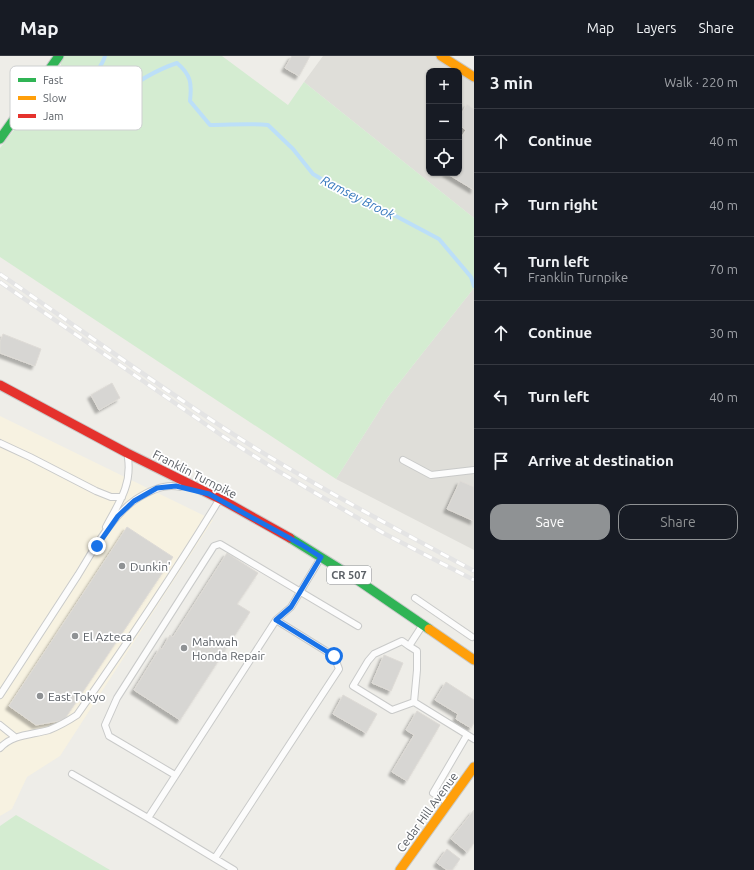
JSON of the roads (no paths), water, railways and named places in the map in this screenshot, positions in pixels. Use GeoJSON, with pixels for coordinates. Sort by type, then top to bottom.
{"type":"FeatureCollection","features":[{"type":"Feature","properties":{"kind":"main road"},"geometry":{"type":"LineString","coordinates":[[52,66],[59,56]]}},
{"type":"Feature","properties":{"kind":"main road"},"geometry":{"type":"LineString","coordinates":[[441,56],[474,77]]}},
{"type":"Feature","properties":{"kind":"main road"},"geometry":{"type":"LineString","coordinates":[[0,139],[10,125]]}},
{"type":"Feature","properties":{"kind":"main road","name":"Franklin Turnpike"},"geometry":{"type":"LineString","coordinates":[[0,385],[127,453],[209,494],[302,545],[423,625],[468,643],[474,660]]}},
{"type":"Feature","properties":{"kind":"main road","name":"Cedar Hill Avenue"},"geometry":{"type":"LineString","coordinates":[[400,870],[474,767]]}},
{"type":"Feature","properties":{"kind":"lane"},"geometry":{"type":"LineString","coordinates":[[0,443],[111,498],[122,497]]}},
{"type":"Feature","properties":{"kind":"lane"},"geometry":{"type":"LineString","coordinates":[[97,546],[126,489],[130,470],[127,453]]}},
{"type":"Feature","properties":{"kind":"lane"},"geometry":{"type":"LineString","coordinates":[[403,460],[431,475],[474,470]]}},
{"type":"Feature","properties":{"kind":"lane"},"geometry":{"type":"LineString","coordinates":[[0,695],[118,516],[134,501],[157,488],[176,486],[209,494]]}},
{"type":"Feature","properties":{"kind":"lane"},"geometry":{"type":"LineString","coordinates":[[0,748],[15,737],[49,729],[65,723],[76,715],[174,572],[219,500]]}},
{"type":"Feature","properties":{"kind":"lane"},"geometry":{"type":"LineString","coordinates":[[175,775],[110,736],[105,725],[117,698],[214,546],[220,544],[301,590],[358,626]]}},
{"type":"Feature","properties":{"kind":"lane"},"geometry":{"type":"LineString","coordinates":[[148,818],[276,620],[291,607],[321,557]]}},
{"type":"Feature","properties":{"kind":"lane"},"geometry":{"type":"LineString","coordinates":[[415,598],[468,643]]}},
{"type":"Feature","properties":{"kind":"lane"},"geometry":{"type":"LineString","coordinates":[[215,858],[339,669],[334,656],[276,620]]}},
{"type":"Feature","properties":{"kind":"lane"},"geometry":{"type":"LineString","coordinates":[[409,646],[423,625]]}},
{"type":"Feature","properties":{"kind":"lane"},"geometry":{"type":"LineString","coordinates":[[402,641],[417,651],[414,702],[392,710],[354,686],[368,661],[374,654],[402,641]]}},
{"type":"Feature","properties":{"kind":"lane"},"geometry":{"type":"LineString","coordinates":[[414,702],[474,739]]}},
{"type":"Feature","properties":{"kind":"lane"},"geometry":{"type":"LineString","coordinates":[[0,726],[15,737]]}},
{"type":"Feature","properties":{"kind":"lane"},"geometry":{"type":"LineString","coordinates":[[448,803],[433,793],[467,735]]}},
{"type":"Feature","properties":{"kind":"lane"},"geometry":{"type":"LineString","coordinates":[[72,774],[234,870]]}},
{"type":"Feature","properties":{"kind":"waterway","name":"Ramsey Brook"},"geometry":{"type":"LineString","coordinates":[[101,66],[105,56]]}},
{"type":"Feature","properties":{"kind":"waterway","name":"Ramsey Brook"},"geometry":{"type":"LineString","coordinates":[[142,79],[177,63],[182,67],[190,80],[190,101],[210,125],[268,125],[293,149],[313,174],[348,195],[392,214],[439,239],[471,277],[474,286]]}},
{"type":"Feature","properties":{"kind":"railway"},"geometry":{"type":"LineString","coordinates":[[0,274],[154,381],[247,443],[331,493],[474,571]]}},
{"type":"Feature","properties":{"kind":"railway"},"geometry":{"type":"LineString","coordinates":[[0,282],[224,437],[278,471],[385,534],[474,580]]}},
{"type":"Feature","properties":{"kind":"place","name":"Dunkin'"},"geometry":{"type":"Point","coordinates":[122,566]}},
{"type":"Feature","properties":{"kind":"place","name":"El Azteca"},"geometry":{"type":"Point","coordinates":[75,636]}},
{"type":"Feature","properties":{"kind":"place","name":"Mahwah Honda Repair"},"geometry":{"type":"Point","coordinates":[184,648]}},
{"type":"Feature","properties":{"kind":"place","name":"East Tokyo"},"geometry":{"type":"Point","coordinates":[40,696]}}]}
